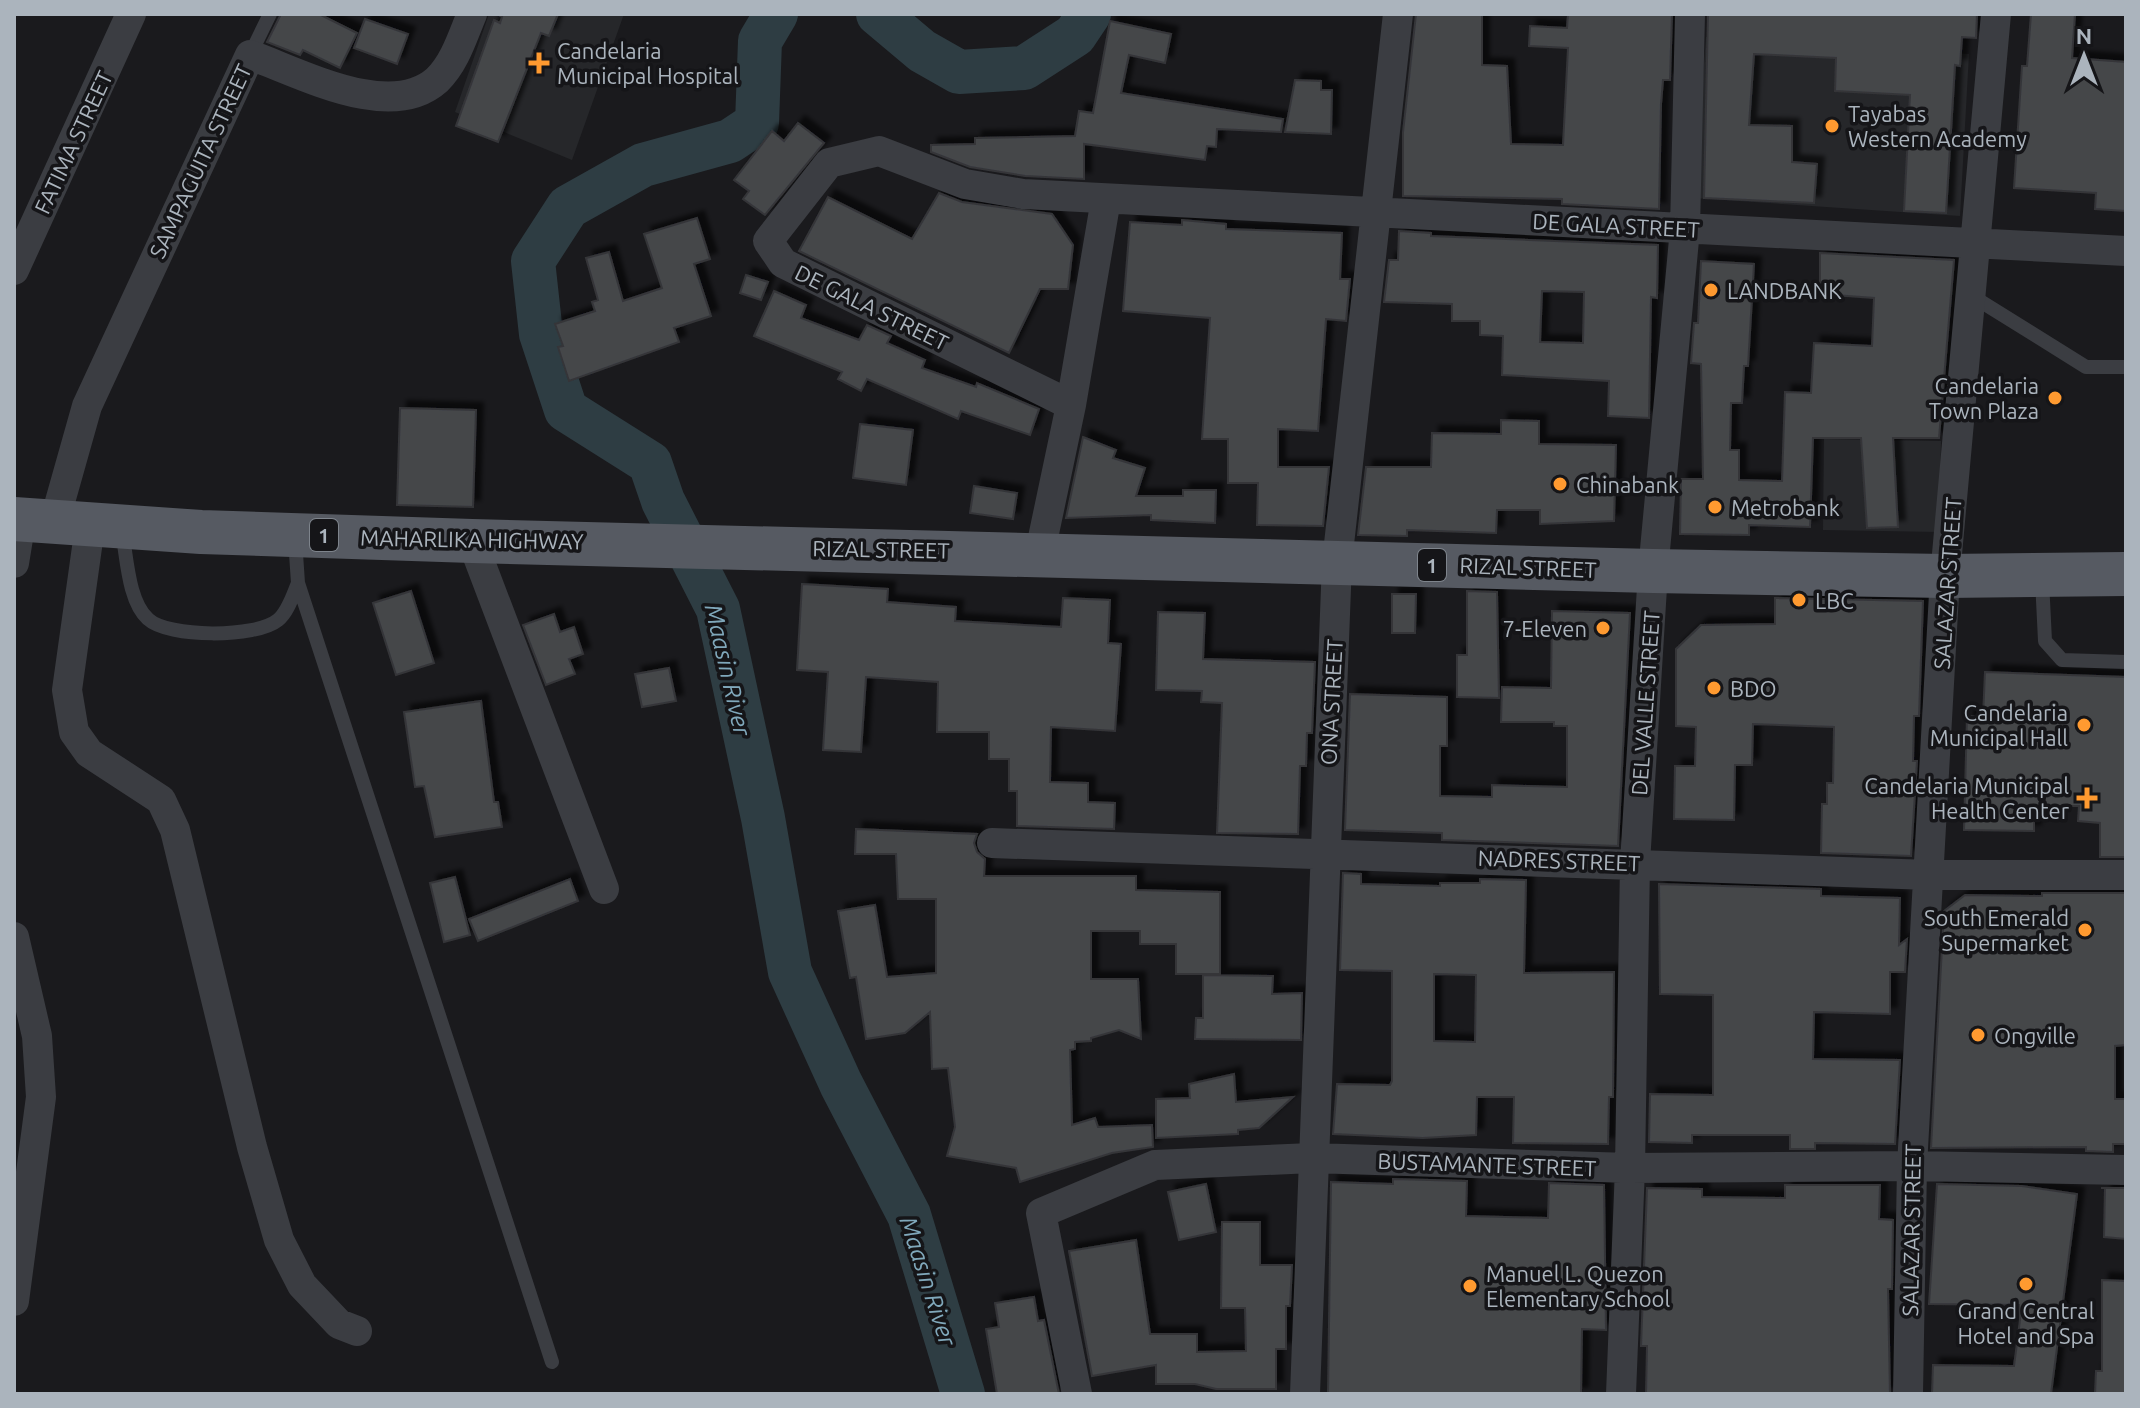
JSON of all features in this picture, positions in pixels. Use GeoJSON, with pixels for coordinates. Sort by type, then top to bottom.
{"type":"FeatureCollection","features":[{"type":"Feature","properties":{"kind":"main road","name":"MAHARLIKA HIGHWAY"},"geometry":{"type":"LineString","coordinates":[[60,523],[472,541],[739,545]]}},
{"type":"Feature","properties":{"kind":"main road","name":"RIZAL STREET"},"geometry":{"type":"LineString","coordinates":[[739,545],[1653,571],[1945,576],[2126,574]]}},
{"type":"Feature","properties":{"kind":"street","name":"FATIMA STREET"},"geometry":{"type":"LineString","coordinates":[[17,254],[131,14]]}},
{"type":"Feature","properties":{"kind":"street","name":"SAMPAGUITA STREET"},"geometry":{"type":"LineString","coordinates":[[60,523],[93,392],[250,55],[365,95],[398,98],[415,94],[438,79],[452,59],[472,14]]}},
{"type":"Feature","properties":{"kind":"street","name":"ONA STREET"},"geometry":{"type":"LineString","coordinates":[[1305,1394],[1337,562],[1379,213],[1398,14]]}},
{"type":"Feature","properties":{"kind":"street","name":"DEL VALLE STREET"},"geometry":{"type":"LineString","coordinates":[[1621,1394],[1630,1168],[1635,863],[1653,571],[1685,229],[1690,14]]}},
{"type":"Feature","properties":{"kind":"street","name":"SALAZAR STREET"},"geometry":{"type":"LineString","coordinates":[[1908,1394],[1912,1166],[1945,576],[1996,14]]}},
{"type":"Feature","properties":{"kind":"street","name":"DE GALA STREET"},"geometry":{"type":"LineString","coordinates":[[1071,405],[783,263],[768,241],[829,163],[879,151],[965,184],[1023,194],[2126,251]]}},
{"type":"Feature","properties":{"kind":"street"},"geometry":{"type":"LineString","coordinates":[[1040,552],[1071,405],[1106,199]]}},
{"type":"Feature","properties":{"kind":"street"},"geometry":{"type":"LineString","coordinates":[[14,563],[60,523]]}},
{"type":"Feature","properties":{"kind":"street"},"geometry":{"type":"LineString","coordinates":[[60,523],[67,690],[74,732],[89,753],[161,800],[166,810],[175,830],[244,1116],[279,1240],[302,1285],[339,1324],[357,1331]]}},
{"type":"Feature","properties":{"kind":"street"},"geometry":{"type":"LineString","coordinates":[[472,541],[604,889]]}},
{"type":"Feature","properties":{"kind":"street","name":"NADRES STREET"},"geometry":{"type":"LineString","coordinates":[[992,843],[1930,875],[2126,875]]}},
{"type":"Feature","properties":{"kind":"street"},"geometry":{"type":"LineString","coordinates":[[14,937],[37,1036],[41,1097],[14,1301]]}},
{"type":"Feature","properties":{"kind":"street","name":"BUSTAMANTE STREET"},"geometry":{"type":"LineString","coordinates":[[1077,1394],[1041,1213],[1155,1165],[1312,1158],[1630,1168],[1912,1166],[2126,1170]]}},
{"type":"Feature","properties":{"kind":"lane"},"geometry":{"type":"LineString","coordinates":[[250,55],[270,14]]}},
{"type":"Feature","properties":{"kind":"lane"},"geometry":{"type":"LineString","coordinates":[[1972,296],[2086,367],[2126,367]]}},
{"type":"Feature","properties":{"kind":"lane"},"geometry":{"type":"LineString","coordinates":[[60,523],[136,599],[147,619],[169,631],[249,633],[278,620],[298,583]]}},
{"type":"Feature","properties":{"kind":"lane"},"geometry":{"type":"LineString","coordinates":[[295,534],[298,583],[552,1362]]}},
{"type":"Feature","properties":{"kind":"lane"},"geometry":{"type":"LineString","coordinates":[[2042,576],[2045,641],[2062,660],[2126,662]]}},
{"type":"Feature","properties":{"kind":"shaded area","name":"Candelaria Municipal Hospital"},"geometry":{"type":"Polygon","coordinates":[[[489,14],[624,14],[572,160],[455,112],[489,14]]]}},
{"type":"Feature","properties":{"kind":"shaded area","name":"Tayabas Western Academy"},"geometry":{"type":"Polygon","coordinates":[[[1706,37],[1969,54],[1960,216],[1694,198],[1706,37]]]}},
{"type":"Feature","properties":{"kind":"shaded area"},"geometry":{"type":"Polygon","coordinates":[[[1824,439],[1941,441],[1939,532],[1823,530],[1824,439]]]}},
{"type":"Feature","properties":{"kind":"building"},"geometry":{"type":"Polygon","coordinates":[[[281,14],[319,14],[357,33],[340,68],[303,50],[300,55],[267,42],[281,14]]]}},
{"type":"Feature","properties":{"kind":"building"},"geometry":{"type":"Polygon","coordinates":[[[497,14],[558,14],[549,36],[541,33],[498,142],[456,126],[494,20],[500,23],[502,17],[497,14]]]}},
{"type":"Feature","properties":{"kind":"building"},"geometry":{"type":"Polygon","coordinates":[[[1416,14],[1482,14],[1482,65],[1507,66],[1511,144],[1563,145],[1568,48],[1529,46],[1530,26],[1567,28],[1568,14],[1672,14],[1670,80],[1663,80],[1661,104],[1659,209],[1562,204],[1562,199],[1403,196],[1403,132],[1416,14]]]}},
{"type":"Feature","properties":{"kind":"building"},"geometry":{"type":"Polygon","coordinates":[[[1708,14],[1977,14],[1976,38],[1962,37],[1960,66],[1955,65],[1946,213],[1904,211],[1910,95],[1835,91],[1836,58],[1754,54],[1749,125],[1792,126],[1792,162],[1817,164],[1814,203],[1704,198],[1708,14]]]}},
{"type":"Feature","properties":{"kind":"building"},"geometry":{"type":"Polygon","coordinates":[[[2031,14],[2075,14],[2072,58],[2126,62],[2126,211],[2095,209],[2096,193],[2014,188],[2022,66],[2027,66],[2031,14]]]}},
{"type":"Feature","properties":{"kind":"building"},"geometry":{"type":"Polygon","coordinates":[[[365,19],[408,34],[397,64],[354,48],[365,19]]]}},
{"type":"Feature","properties":{"kind":"building"},"geometry":{"type":"Polygon","coordinates":[[[1110,21],[1171,34],[1165,63],[1129,55],[1121,93],[1283,119],[1281,132],[1217,129],[1216,147],[1207,146],[1205,160],[1084,144],[1084,179],[1025,176],[970,167],[931,152],[931,145],[975,144],[975,138],[1075,136],[1079,111],[1093,113],[1110,21]]]}},
{"type":"Feature","properties":{"kind":"building"},"geometry":{"type":"Polygon","coordinates":[[[1295,80],[1321,81],[1321,90],[1332,90],[1331,134],[1285,132],[1295,80]]]}},
{"type":"Feature","properties":{"kind":"building"},"geometry":{"type":"Polygon","coordinates":[[[798,123],[824,143],[765,215],[743,199],[749,191],[734,180],[772,131],[784,141],[798,123]]]}},
{"type":"Feature","properties":{"kind":"building"},"geometry":{"type":"Polygon","coordinates":[[[939,193],[962,202],[1052,214],[1073,245],[1068,289],[1040,289],[1009,353],[799,251],[828,197],[912,239],[939,193]]]}},
{"type":"Feature","properties":{"kind":"building"},"geometry":{"type":"Polygon","coordinates":[[[697,218],[710,259],[694,264],[711,316],[674,328],[679,342],[569,381],[558,347],[563,346],[555,324],[595,311],[592,302],[598,300],[586,258],[609,252],[623,301],[662,288],[644,234],[697,218]]]}},
{"type":"Feature","properties":{"kind":"building"},"geometry":{"type":"Polygon","coordinates":[[[1182,220],[1226,224],[1226,229],[1342,233],[1340,279],[1350,279],[1346,321],[1326,319],[1318,431],[1278,429],[1278,467],[1329,467],[1323,526],[1257,525],[1258,483],[1228,483],[1228,439],[1202,439],[1210,318],[1123,311],[1130,222],[1182,225],[1182,220]]]}},
{"type":"Feature","properties":{"kind":"building"},"geometry":{"type":"Polygon","coordinates":[[[1399,231],[1431,233],[1431,236],[1658,245],[1657,298],[1651,297],[1649,418],[1608,416],[1609,381],[1502,375],[1503,336],[1480,335],[1480,321],[1452,321],[1452,304],[1384,302],[1389,260],[1398,260],[1399,231]],[[1542,291],[1540,342],[1583,343],[1584,292],[1542,291]]]}},
{"type":"Feature","properties":{"kind":"building"},"geometry":{"type":"Polygon","coordinates":[[[1820,253],[1954,260],[1939,438],[1893,438],[1898,527],[1867,528],[1861,438],[1813,438],[1810,527],[1749,525],[1749,535],[1680,534],[1681,479],[1703,479],[1701,364],[1691,363],[1694,323],[1698,323],[1701,261],[1754,264],[1748,366],[1744,366],[1742,403],[1731,403],[1730,450],[1739,450],[1739,480],[1782,481],[1785,392],[1811,393],[1814,343],[1872,346],[1874,298],[1820,294],[1820,253]]]}},
{"type":"Feature","properties":{"kind":"building"},"geometry":{"type":"Polygon","coordinates":[[[746,275],[768,282],[761,300],[740,293],[746,275]]]}},
{"type":"Feature","properties":{"kind":"building"},"geometry":{"type":"Polygon","coordinates":[[[774,291],[806,305],[801,318],[859,340],[867,325],[891,336],[887,343],[925,360],[922,368],[976,387],[977,383],[1039,409],[1030,435],[961,411],[958,419],[867,379],[861,391],[838,379],[842,372],[754,336],[774,291]]]}},
{"type":"Feature","properties":{"kind":"building"},"geometry":{"type":"Polygon","coordinates":[[[400,408],[476,410],[473,507],[397,505],[400,408]]]}},
{"type":"Feature","properties":{"kind":"building"},"geometry":{"type":"Polygon","coordinates":[[[1501,420],[1539,421],[1539,444],[1616,445],[1614,521],[1540,524],[1540,510],[1497,510],[1496,533],[1407,530],[1407,536],[1358,535],[1366,467],[1431,467],[1432,433],[1501,434],[1501,420]]]}},
{"type":"Feature","properties":{"kind":"building"},"geometry":{"type":"Polygon","coordinates":[[[860,424],[913,430],[906,485],[853,478],[860,424]]]}},
{"type":"Feature","properties":{"kind":"building"},"geometry":{"type":"Polygon","coordinates":[[[1083,437],[1116,450],[1113,458],[1145,468],[1136,496],[1183,496],[1183,490],[1216,490],[1215,523],[1151,520],[1151,515],[1066,518],[1083,437]]]}},
{"type":"Feature","properties":{"kind":"building"},"geometry":{"type":"Polygon","coordinates":[[[974,486],[1017,493],[1013,519],[970,513],[974,486]]]}},
{"type":"Feature","properties":{"kind":"building"},"geometry":{"type":"Polygon","coordinates":[[[802,584],[888,589],[887,602],[956,607],[955,621],[1061,627],[1063,598],[1110,600],[1108,643],[1121,644],[1115,731],[1051,727],[1050,782],[1088,783],[1088,802],[1115,803],[1114,829],[1017,826],[1017,791],[1009,791],[1009,759],[989,759],[989,732],[937,732],[938,682],[866,677],[861,752],[823,750],[828,672],[797,670],[802,584]]]}},
{"type":"Feature","properties":{"kind":"building"},"geometry":{"type":"Polygon","coordinates":[[[411,591],[434,663],[396,675],[373,603],[411,591]]]}},
{"type":"Feature","properties":{"kind":"building"},"geometry":{"type":"Polygon","coordinates":[[[1467,591],[1497,592],[1499,698],[1457,697],[1457,655],[1467,655],[1467,591]]]}},
{"type":"Feature","properties":{"kind":"building"},"geometry":{"type":"Polygon","coordinates":[[[1392,594],[1416,594],[1415,633],[1392,633],[1392,594]]]}},
{"type":"Feature","properties":{"kind":"building"},"geometry":{"type":"Polygon","coordinates":[[[1775,598],[1923,601],[1919,716],[1914,716],[1913,761],[1917,761],[1911,856],[1821,853],[1822,804],[1827,804],[1827,783],[1833,783],[1834,727],[1753,724],[1752,765],[1735,765],[1734,820],[1674,819],[1675,766],[1695,766],[1696,727],[1676,726],[1676,649],[1701,625],[1775,624],[1775,598]]]}},
{"type":"Feature","properties":{"kind":"building"},"geometry":{"type":"Polygon","coordinates":[[[1552,611],[1630,613],[1618,846],[1442,840],[1442,833],[1345,830],[1350,694],[1447,697],[1447,746],[1440,746],[1440,796],[1492,797],[1492,785],[1567,787],[1567,726],[1554,726],[1554,722],[1501,722],[1502,687],[1551,688],[1552,611]]]}},
{"type":"Feature","properties":{"kind":"building"},"geometry":{"type":"Polygon","coordinates":[[[1158,612],[1205,613],[1203,659],[1315,662],[1312,733],[1307,733],[1306,766],[1300,766],[1298,834],[1217,833],[1222,703],[1201,702],[1202,691],[1156,690],[1158,612]]]}},
{"type":"Feature","properties":{"kind":"building"},"geometry":{"type":"Polygon","coordinates":[[[554,614],[560,632],[574,627],[583,654],[569,659],[575,674],[546,685],[523,625],[554,614]]]}},
{"type":"Feature","properties":{"kind":"building"},"geometry":{"type":"Polygon","coordinates":[[[669,668],[676,701],[642,707],[635,674],[669,668]]]}},
{"type":"Feature","properties":{"kind":"building"},"geometry":{"type":"Polygon","coordinates":[[[1985,672],[2126,677],[2126,857],[2100,857],[2100,823],[2078,821],[2079,806],[2034,806],[2034,831],[1964,830],[1967,716],[1983,717],[1985,672]]]}},
{"type":"Feature","properties":{"kind":"building"},"geometry":{"type":"Polygon","coordinates":[[[481,701],[494,802],[498,802],[502,827],[435,837],[424,786],[415,787],[404,712],[481,701]]]}},
{"type":"Feature","properties":{"kind":"building"},"geometry":{"type":"Polygon","coordinates":[[[856,829],[977,834],[974,843],[977,852],[985,859],[984,876],[1136,876],[1136,890],[1220,892],[1220,974],[1176,974],[1176,944],[1140,944],[1140,931],[1091,931],[1091,979],[1138,979],[1141,1039],[1119,1030],[1091,1038],[1091,1041],[1075,1042],[1075,1049],[1070,1050],[1072,1125],[1095,1118],[1098,1127],[1152,1125],[1153,1147],[1112,1153],[1020,1182],[1016,1168],[947,1156],[955,1127],[948,1068],[932,1069],[930,1012],[905,1033],[866,1039],[856,977],[850,978],[838,911],[875,905],[887,977],[936,973],[936,899],[898,899],[896,854],[855,854],[856,829]]]}},
{"type":"Feature","properties":{"kind":"building"},"geometry":{"type":"Polygon","coordinates":[[[1343,873],[1361,874],[1361,884],[1440,886],[1440,883],[1480,883],[1480,879],[1526,880],[1524,973],[1614,972],[1613,1097],[1609,1097],[1608,1144],[1513,1143],[1514,1097],[1477,1097],[1476,1135],[1423,1138],[1333,1134],[1337,1084],[1390,1085],[1392,1081],[1392,971],[1340,970],[1343,873]],[[1434,974],[1434,1041],[1475,1042],[1476,975],[1434,974]]]}},
{"type":"Feature","properties":{"kind":"building"},"geometry":{"type":"Polygon","coordinates":[[[455,877],[470,935],[444,942],[430,883],[455,877]]]}},
{"type":"Feature","properties":{"kind":"building"},"geometry":{"type":"Polygon","coordinates":[[[570,879],[578,901],[478,941],[469,919],[570,879]]]}},
{"type":"Feature","properties":{"kind":"building"},"geometry":{"type":"Polygon","coordinates":[[[1659,884],[1821,889],[1821,896],[1900,898],[1899,945],[1907,939],[1905,972],[1890,972],[1890,1014],[1814,1012],[1813,1059],[1900,1060],[1895,1144],[1815,1143],[1815,1149],[1790,1149],[1790,1135],[1692,1135],[1692,1143],[1649,1142],[1650,1094],[1713,1095],[1713,995],[1660,994],[1659,884]]]}},
{"type":"Feature","properties":{"kind":"building"},"geometry":{"type":"Polygon","coordinates":[[[2042,893],[2126,893],[2126,1045],[2115,1046],[2115,1099],[2126,1099],[2126,1144],[2113,1144],[2113,1152],[2086,1151],[2086,1147],[1931,1148],[1944,911],[1965,895],[2042,896],[2042,893]]]}},
{"type":"Feature","properties":{"kind":"building"},"geometry":{"type":"Polygon","coordinates":[[[1203,975],[1273,976],[1272,994],[1302,993],[1301,1040],[1195,1039],[1196,1018],[1203,1018],[1203,975]]]}},
{"type":"Feature","properties":{"kind":"building"},"geometry":{"type":"Polygon","coordinates":[[[1234,1074],[1236,1102],[1293,1097],[1259,1128],[1238,1130],[1238,1134],[1156,1138],[1156,1099],[1190,1098],[1189,1084],[1234,1074]]]}},
{"type":"Feature","properties":{"kind":"building","name":"Manuel L. Quezon Elementary School"},"geometry":{"type":"Polygon","coordinates":[[[1393,1179],[1467,1181],[1466,1216],[1548,1218],[1549,1183],[1604,1185],[1606,1330],[1582,1329],[1581,1394],[1328,1394],[1331,1182],[1393,1184],[1393,1179]]]}},
{"type":"Feature","properties":{"kind":"building"},"geometry":{"type":"Polygon","coordinates":[[[1206,1184],[1216,1232],[1179,1240],[1168,1192],[1206,1184]]]}},
{"type":"Feature","properties":{"kind":"building"},"geometry":{"type":"Polygon","coordinates":[[[1937,1184],[2022,1186],[2077,1194],[2051,1394],[1932,1394],[1933,1365],[2014,1366],[2020,1320],[2019,1305],[1929,1304],[1937,1184]]]}},
{"type":"Feature","properties":{"kind":"building"},"geometry":{"type":"Polygon","coordinates":[[[1785,1185],[1880,1185],[1879,1219],[1893,1220],[1892,1289],[1888,1289],[1890,1394],[1646,1394],[1647,1346],[1641,1346],[1647,1188],[1702,1189],[1702,1197],[1785,1198],[1785,1185]]]}},
{"type":"Feature","properties":{"kind":"building"},"geometry":{"type":"Polygon","coordinates":[[[2105,1188],[2126,1188],[2126,1239],[2104,1237],[2105,1188]]]}},
{"type":"Feature","properties":{"kind":"building"},"geometry":{"type":"Polygon","coordinates":[[[1222,1222],[1260,1222],[1260,1265],[1292,1265],[1290,1306],[1286,1306],[1286,1349],[1276,1349],[1276,1389],[1216,1389],[1195,1384],[1156,1384],[1156,1365],[1092,1376],[1069,1251],[1136,1240],[1150,1334],[1197,1334],[1197,1352],[1246,1351],[1245,1308],[1221,1308],[1222,1222]]]}},
{"type":"Feature","properties":{"kind":"building"},"geometry":{"type":"Polygon","coordinates":[[[2102,1280],[2126,1281],[2126,1394],[2095,1394],[2096,1371],[2102,1371],[2102,1280]]]}},
{"type":"Feature","properties":{"kind":"building"},"geometry":{"type":"Polygon","coordinates":[[[1034,1297],[1038,1321],[1044,1320],[1059,1394],[997,1394],[986,1329],[999,1327],[995,1303],[1034,1297]]]}},
{"type":"Feature","properties":{"kind":"waterway","name":"Maasin River"},"geometry":{"type":"LineString","coordinates":[[776,14],[760,41],[757,123],[730,141],[643,165],[568,207],[533,261],[541,334],[566,410],[650,463],[663,501],[718,609],[763,818],[790,972],[841,1084],[909,1215],[963,1394]]}},
{"type":"Feature","properties":{"kind":"waterway","name":"Maasin River"},"geometry":{"type":"LineString","coordinates":[[878,14],[922,51],[959,72],[1024,68],[1075,35],[1089,14]]}},
{"type":"Feature","properties":{"kind":"place","name":"Candelaria Municipal Hospital"},"geometry":{"type":"Point","coordinates":[539,63]}},
{"type":"Feature","properties":{"kind":"place","name":"Tayabas Western Academy"},"geometry":{"type":"Point","coordinates":[1832,126]}},
{"type":"Feature","properties":{"kind":"place","name":"LANDBANK"},"geometry":{"type":"Point","coordinates":[1711,290]}},
{"type":"Feature","properties":{"kind":"place","name":"Candelaria Town Plaza"},"geometry":{"type":"Point","coordinates":[2055,398]}},
{"type":"Feature","properties":{"kind":"place","name":"Chinabank"},"geometry":{"type":"Point","coordinates":[1560,484]}},
{"type":"Feature","properties":{"kind":"place","name":"Metrobank"},"geometry":{"type":"Point","coordinates":[1715,507]}},
{"type":"Feature","properties":{"kind":"place","name":"LBC"},"geometry":{"type":"Point","coordinates":[1799,600]}},
{"type":"Feature","properties":{"kind":"place","name":"7-Eleven"},"geometry":{"type":"Point","coordinates":[1603,628]}},
{"type":"Feature","properties":{"kind":"place","name":"BDO"},"geometry":{"type":"Point","coordinates":[1714,688]}},
{"type":"Feature","properties":{"kind":"place","name":"Candelaria Municipal Hall"},"geometry":{"type":"Point","coordinates":[2084,725]}},
{"type":"Feature","properties":{"kind":"place","name":"Candelaria Municipal Health Center"},"geometry":{"type":"Point","coordinates":[2087,798]}},
{"type":"Feature","properties":{"kind":"place","name":"South Emerald Supermarket"},"geometry":{"type":"Point","coordinates":[2085,930]}},
{"type":"Feature","properties":{"kind":"place","name":"Ongville"},"geometry":{"type":"Point","coordinates":[1978,1035]}},
{"type":"Feature","properties":{"kind":"place","name":"Grand Central Hotel and Spa"},"geometry":{"type":"Point","coordinates":[2026,1284]}},
{"type":"Feature","properties":{"kind":"place","name":"Manuel L. Quezon Elementary School"},"geometry":{"type":"Point","coordinates":[1470,1286]}}]}
